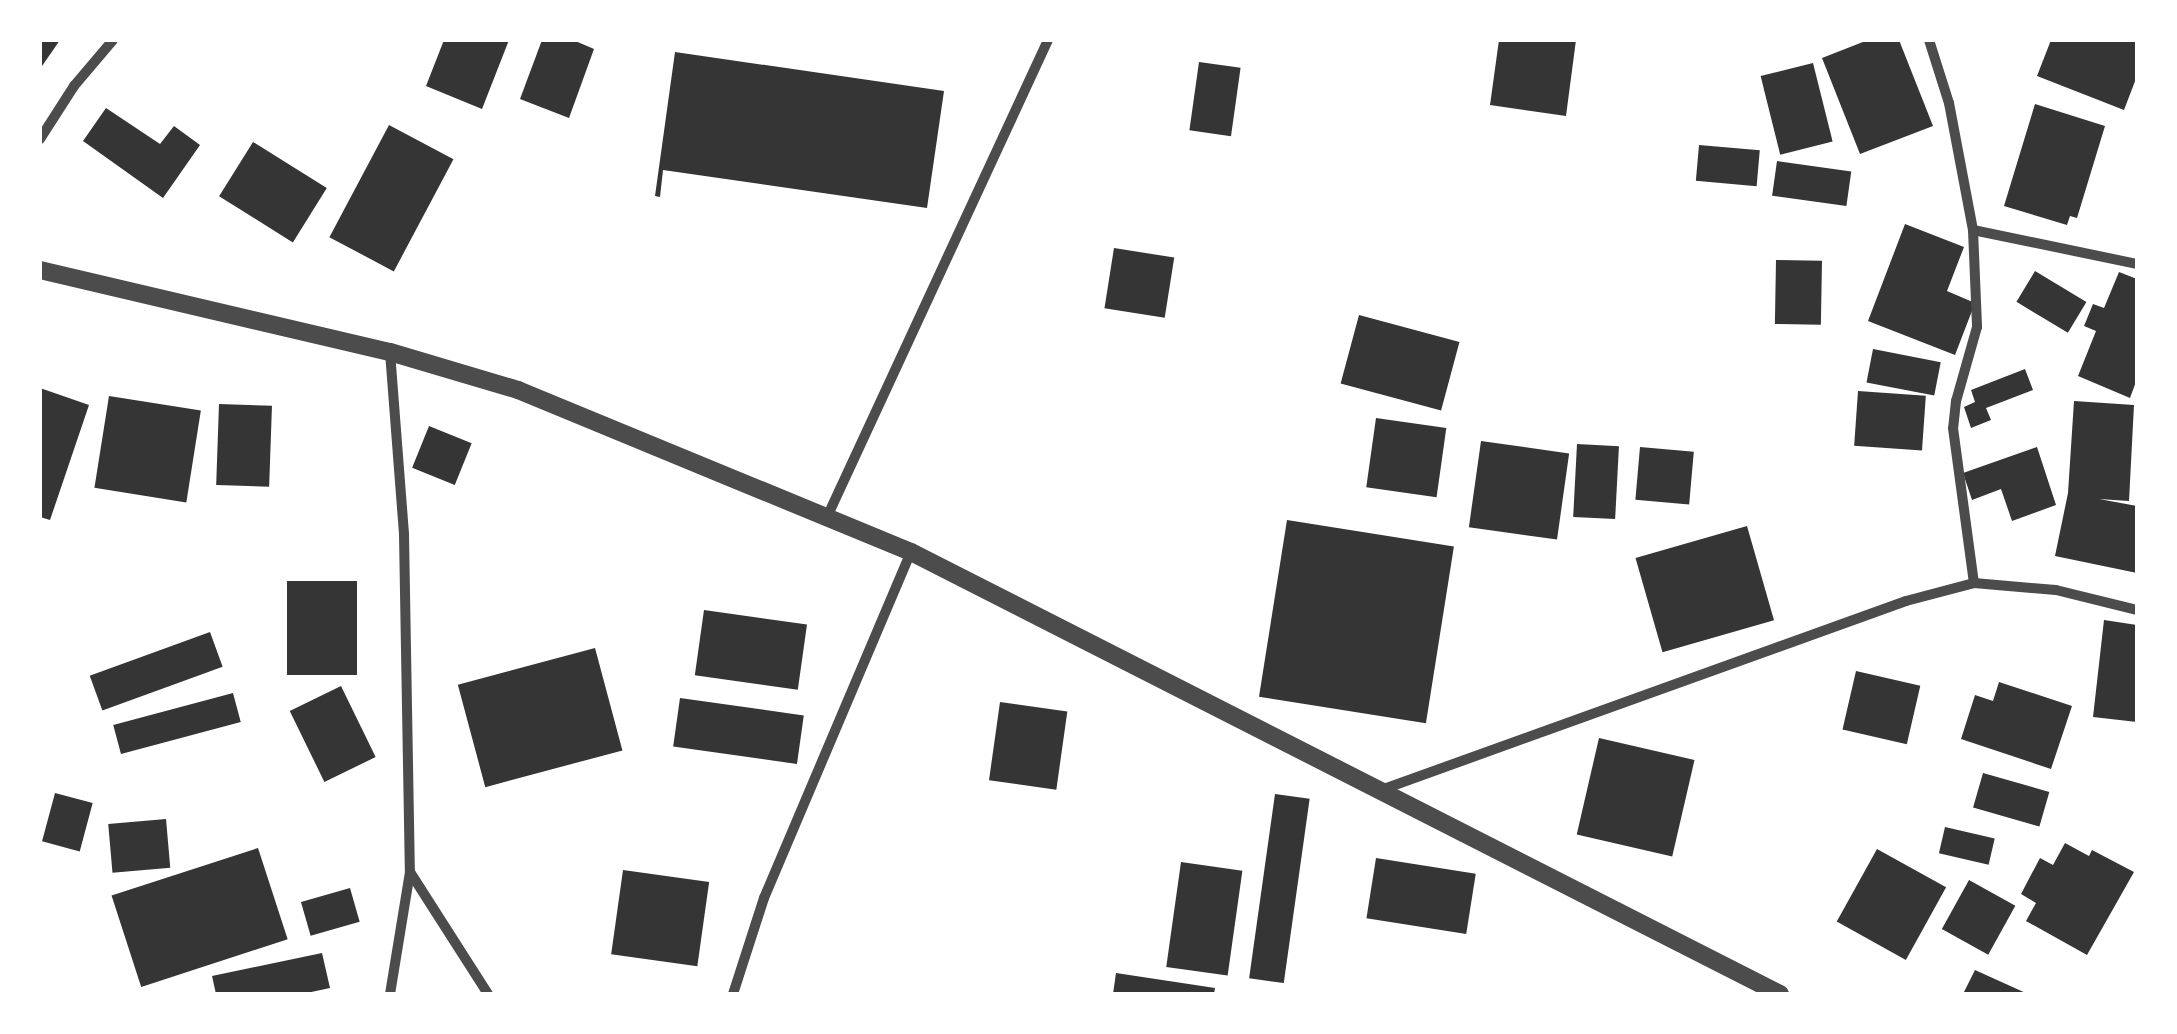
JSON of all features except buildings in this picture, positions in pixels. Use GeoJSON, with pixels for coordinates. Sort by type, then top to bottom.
{"type":"FeatureCollection","features":[{"type":"Feature","properties":{"kind":"street"},"geometry":{"type":"LineString","coordinates":[[40,140],[74,86],[113,40]]}},
{"type":"Feature","properties":{"kind":"street"},"geometry":{"type":"LineString","coordinates":[[827,518],[1048,40]]}},
{"type":"Feature","properties":{"kind":"street"},"geometry":{"type":"LineString","coordinates":[[1929,40],[1949,103],[1973,230],[1976,326],[1956,401],[1953,428],[1974,583]]}},
{"type":"Feature","properties":{"kind":"street"},"geometry":{"type":"LineString","coordinates":[[1973,230],[2137,264]]}},
{"type":"Feature","properties":{"kind":"street"},"geometry":{"type":"LineString","coordinates":[[40,270],[390,352],[518,390],[910,552],[1780,994]]}},
{"type":"Feature","properties":{"kind":"street"},"geometry":{"type":"LineString","coordinates":[[390,352],[404,535],[410,872],[390,994]]}},
{"type":"Feature","properties":{"kind":"street"},"geometry":{"type":"LineString","coordinates":[[733,994],[764,898],[910,552]]}},
{"type":"Feature","properties":{"kind":"street"},"geometry":{"type":"LineString","coordinates":[[1380,790],[1906,601],[1974,583],[2056,590],[2137,610]]}},
{"type":"Feature","properties":{"kind":"street"},"geometry":{"type":"LineString","coordinates":[[410,872],[488,994]]}}]}
